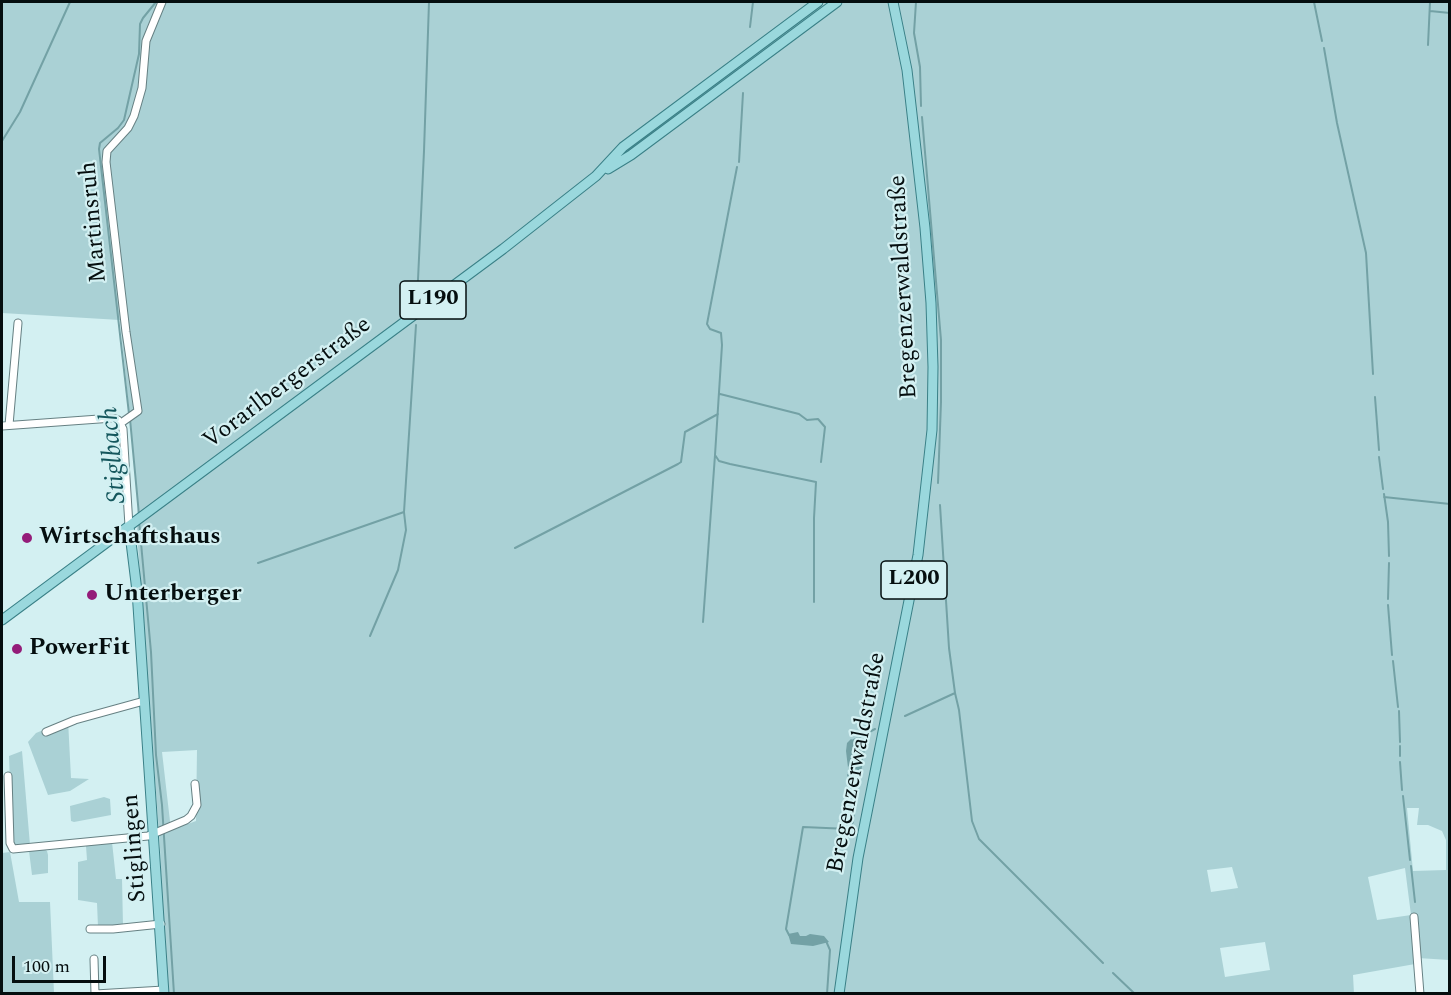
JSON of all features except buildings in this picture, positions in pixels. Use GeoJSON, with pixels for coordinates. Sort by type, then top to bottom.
{"type":"FeatureCollection","features":[{"type":"Feature","properties":{"kind":"main road","name":"Vorarlbergerstraße"},"geometry":{"type":"LineString","coordinates":[[596,176],[623,147],[818,2]]}},
{"type":"Feature","properties":{"kind":"main road","name":"Vorarlbergerstraße"},"geometry":{"type":"LineString","coordinates":[[2,620],[503,249],[596,176],[631,155],[837,2]]}},
{"type":"Feature","properties":{"kind":"main road","name":"Bregenzerwaldstraße"},"geometry":{"type":"LineString","coordinates":[[839,993],[858,858],[918,555],[932,430],[931,303],[908,80],[899,27],[891,2]]}},
{"type":"Feature","properties":{"kind":"main road","name":"Stiglingen"},"geometry":{"type":"LineString","coordinates":[[131,524],[144,701],[157,831],[164,992]]}},
{"type":"Feature","properties":{"kind":"street","name":"Martinsruh"},"geometry":{"type":"LineString","coordinates":[[123,421],[138,411],[126,332],[106,162],[110,146],[128,128],[134,116],[142,88],[146,41],[161,2]]}},
{"type":"Feature","properties":{"kind":"street"},"geometry":{"type":"LineString","coordinates":[[18,322],[5,425],[113,418],[123,421],[131,524]]}},
{"type":"Feature","properties":{"kind":"street"},"geometry":{"type":"LineString","coordinates":[[46,732],[75,720],[144,701]]}},
{"type":"Feature","properties":{"kind":"street"},"geometry":{"type":"LineString","coordinates":[[8,777],[10,843],[13,849],[148,836],[186,820],[197,805],[195,784]]}},
{"type":"Feature","properties":{"kind":"street"},"geometry":{"type":"LineString","coordinates":[[1414,917],[1420,993]]}},
{"type":"Feature","properties":{"kind":"street"},"geometry":{"type":"LineString","coordinates":[[90,929],[160,924]]}},
{"type":"Feature","properties":{"kind":"street"},"geometry":{"type":"LineString","coordinates":[[94,959],[95,993],[164,992]]}},
{"type":"Feature","properties":{"kind":"shaded area"},"geometry":{"type":"Polygon","coordinates":[[[2,2],[1449,2],[1449,960],[1418,958],[1415,964],[1353,975],[1354,994],[166,993],[160,847],[137,533],[138,501],[120,320],[2,313],[2,2]],[[197,750],[162,752],[171,830],[196,821],[197,750]],[[1407,808],[1413,871],[1446,870],[1446,840],[1442,831],[1428,825],[1417,825],[1419,808],[1407,808]],[[1232,867],[1207,870],[1211,892],[1238,888],[1232,867]],[[1405,868],[1368,877],[1377,920],[1411,915],[1405,868]],[[1265,942],[1220,948],[1225,977],[1270,970],[1265,942]]]}},
{"type":"Feature","properties":{"kind":"shaded area"},"geometry":{"type":"Polygon","coordinates":[[[68,720],[71,778],[89,779],[70,791],[48,795],[28,742],[36,733],[68,720]]]}},
{"type":"Feature","properties":{"kind":"shaded area"},"geometry":{"type":"Polygon","coordinates":[[[851,739],[866,747],[861,775],[849,776],[846,751],[847,743],[851,739]]]}},
{"type":"Feature","properties":{"kind":"shaded area"},"geometry":{"type":"Polygon","coordinates":[[[22,751],[30,845],[14,846],[9,756],[22,751]]]}},
{"type":"Feature","properties":{"kind":"shaded area"},"geometry":{"type":"Polygon","coordinates":[[[104,797],[110,799],[111,815],[71,821],[70,806],[104,797]]]}},
{"type":"Feature","properties":{"kind":"shaded area"},"geometry":{"type":"Polygon","coordinates":[[[112,842],[116,879],[122,879],[123,926],[98,927],[97,903],[78,900],[78,862],[87,860],[86,846],[112,842]]]}},
{"type":"Feature","properties":{"kind":"shaded area"},"geometry":{"type":"Polygon","coordinates":[[[44,849],[48,855],[48,873],[32,875],[29,851],[44,849]]]}},
{"type":"Feature","properties":{"kind":"shaded area"},"geometry":{"type":"Polygon","coordinates":[[[10,852],[19,902],[50,902],[54,993],[2,993],[2,853],[10,852]]]}},
{"type":"Feature","properties":{"kind":"shaded area"},"geometry":{"type":"Polygon","coordinates":[[[798,932],[800,936],[810,934],[824,936],[829,942],[813,946],[791,944],[788,934],[798,932]]]}},
{"type":"Feature","properties":{"kind":"waterway"},"geometry":{"type":"LineString","coordinates":[[2,141],[20,112],[70,2]]}},
{"type":"Feature","properties":{"kind":"waterway","name":"Stiglbach"},"geometry":{"type":"LineString","coordinates":[[129,414],[99,149],[100,143],[124,120],[139,54],[140,24],[156,2]]}},
{"type":"Feature","properties":{"kind":"waterway"},"geometry":{"type":"LineString","coordinates":[[417,301],[429,2]]}},
{"type":"Feature","properties":{"kind":"waterway"},"geometry":{"type":"LineString","coordinates":[[750,27],[753,2]]}},
{"type":"Feature","properties":{"kind":"waterway"},"geometry":{"type":"LineString","coordinates":[[916,2],[914,33],[920,67],[921,106]]}},
{"type":"Feature","properties":{"kind":"waterway"},"geometry":{"type":"LineString","coordinates":[[1314,2],[1322,41]]}},
{"type":"Feature","properties":{"kind":"waterway"},"geometry":{"type":"LineString","coordinates":[[1428,45],[1430,2]]}},
{"type":"Feature","properties":{"kind":"waterway"},"geometry":{"type":"LineString","coordinates":[[1430,11],[1450,13]]}},
{"type":"Feature","properties":{"kind":"waterway"},"geometry":{"type":"LineString","coordinates":[[1324,48],[1337,123],[1366,253],[1373,374]]}},
{"type":"Feature","properties":{"kind":"waterway"},"geometry":{"type":"LineString","coordinates":[[739,162],[743,93]]}},
{"type":"Feature","properties":{"kind":"waterway"},"geometry":{"type":"LineString","coordinates":[[922,117],[941,340],[938,483]]}},
{"type":"Feature","properties":{"kind":"waterway"},"geometry":{"type":"LineString","coordinates":[[737,167],[707,324],[710,329],[721,333],[722,345],[715,455],[719,461],[730,464],[816,482],[814,602]]}},
{"type":"Feature","properties":{"kind":"waterway"},"geometry":{"type":"LineString","coordinates":[[258,563],[404,512],[416,325]]}},
{"type":"Feature","properties":{"kind":"waterway"},"geometry":{"type":"LineString","coordinates":[[720,394],[799,414],[807,420],[818,419],[825,427],[821,462]]}},
{"type":"Feature","properties":{"kind":"waterway"},"geometry":{"type":"LineString","coordinates":[[1375,397],[1379,450]]}},
{"type":"Feature","properties":{"kind":"waterway"},"geometry":{"type":"LineString","coordinates":[[515,548],[678,464],[681,462],[685,432],[718,414]]}},
{"type":"Feature","properties":{"kind":"waterway","name":"Stiglbach"},"geometry":{"type":"LineString","coordinates":[[130,419],[139,515]]}},
{"type":"Feature","properties":{"kind":"waterway"},"geometry":{"type":"LineString","coordinates":[[703,622],[715,455]]}},
{"type":"Feature","properties":{"kind":"waterway"},"geometry":{"type":"LineString","coordinates":[[1379,457],[1383,489]]}},
{"type":"Feature","properties":{"kind":"waterway"},"geometry":{"type":"LineString","coordinates":[[1384,494],[1389,556]]}},
{"type":"Feature","properties":{"kind":"waterway"},"geometry":{"type":"LineString","coordinates":[[1384,497],[1450,504]]}},
{"type":"Feature","properties":{"kind":"waterway"},"geometry":{"type":"LineString","coordinates":[[905,716],[955,693],[949,648],[940,505]]}},
{"type":"Feature","properties":{"kind":"waterway"},"geometry":{"type":"LineString","coordinates":[[370,636],[398,570],[406,530],[404,512]]}},
{"type":"Feature","properties":{"kind":"waterway","name":"Stiglbach"},"geometry":{"type":"LineString","coordinates":[[139,521],[151,652],[156,755],[162,805],[174,994]]}},
{"type":"Feature","properties":{"kind":"waterway"},"geometry":{"type":"LineString","coordinates":[[1388,599],[1389,563]]}},
{"type":"Feature","properties":{"kind":"waterway"},"geometry":{"type":"LineString","coordinates":[[1388,605],[1392,655]]}},
{"type":"Feature","properties":{"kind":"waterway"},"geometry":{"type":"LineString","coordinates":[[1393,661],[1398,707]]}},
{"type":"Feature","properties":{"kind":"waterway"},"geometry":{"type":"LineString","coordinates":[[955,693],[972,821],[979,839],[1103,963]]}},
{"type":"Feature","properties":{"kind":"waterway"},"geometry":{"type":"LineString","coordinates":[[1399,711],[1400,742]]}},
{"type":"Feature","properties":{"kind":"waterway"},"geometry":{"type":"LineString","coordinates":[[852,741],[875,729]]}},
{"type":"Feature","properties":{"kind":"waterway"},"geometry":{"type":"LineString","coordinates":[[1400,746],[1400,756]]}},
{"type":"Feature","properties":{"kind":"waterway"},"geometry":{"type":"LineString","coordinates":[[1400,762],[1402,790]]}},
{"type":"Feature","properties":{"kind":"waterway"},"geometry":{"type":"LineString","coordinates":[[789,935],[786,929],[803,827],[849,829],[853,822],[856,789],[848,775]]}},
{"type":"Feature","properties":{"kind":"waterway"},"geometry":{"type":"LineString","coordinates":[[1403,796],[1410,860]]}},
{"type":"Feature","properties":{"kind":"waterway"},"geometry":{"type":"LineString","coordinates":[[1411,866],[1415,902]]}},
{"type":"Feature","properties":{"kind":"waterway"},"geometry":{"type":"LineString","coordinates":[[826,941],[830,950],[827,994]]}},
{"type":"Feature","properties":{"kind":"waterway"},"geometry":{"type":"LineString","coordinates":[[1113,973],[1135,994]]}},
{"type":"Feature","properties":{"kind":"place","name":"Wirtschaftshaus"},"geometry":{"type":"Point","coordinates":[27,538]}},
{"type":"Feature","properties":{"kind":"place","name":"Unterberger"},"geometry":{"type":"Point","coordinates":[92,595]}},
{"type":"Feature","properties":{"kind":"place","name":"PowerFit"},"geometry":{"type":"Point","coordinates":[17,649]}}]}
